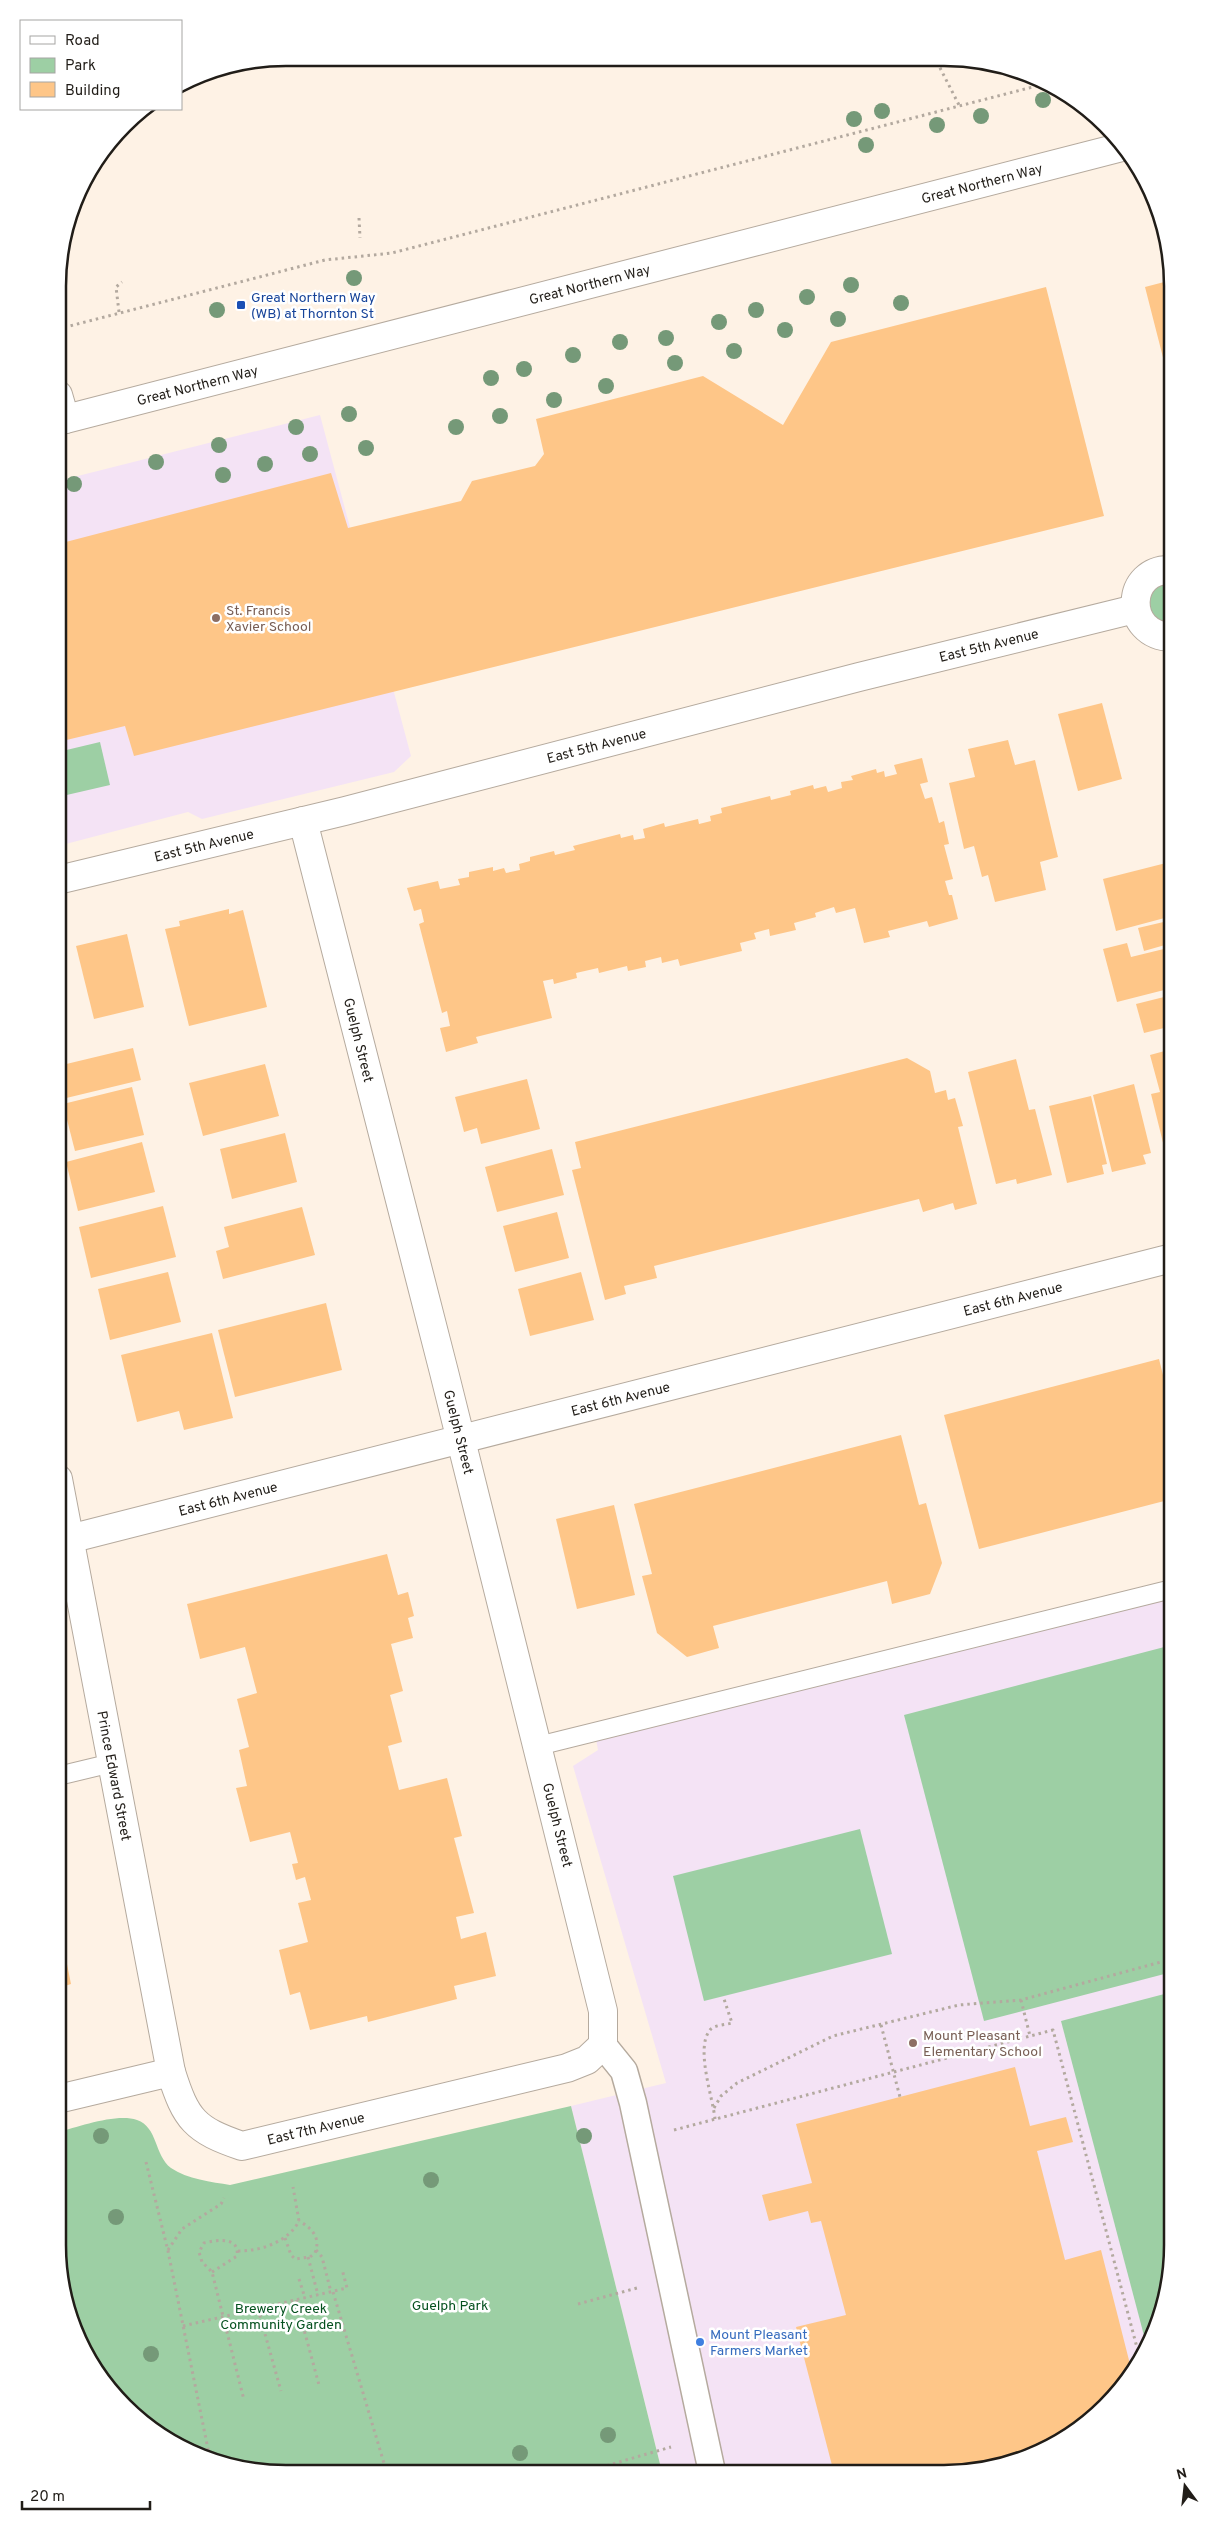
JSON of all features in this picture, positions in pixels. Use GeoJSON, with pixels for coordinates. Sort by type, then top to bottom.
{"type":"FeatureCollection","features":[{"type":"Feature","properties":{"kind":"street","name":"Great Northern Way"},"geometry":{"type":"LineString","coordinates":[[66,411],[1115,149]]}},
{"type":"Feature","properties":{"kind":"street"},"geometry":{"type":"LineString","coordinates":[[1164,571],[1155,572],[1146,578],[1137,593],[1135,609],[1146,628],[1155,634],[1164,636]]}},
{"type":"Feature","properties":{"kind":"street","name":"East 5th Avenue"},"geometry":{"type":"LineString","coordinates":[[66,878],[303,821],[859,677],[1135,609]]}},
{"type":"Feature","properties":{"kind":"street","name":"Guelph Street"},"geometry":{"type":"LineString","coordinates":[[303,821],[461,1439],[603,2011],[603,2045]]}},
{"type":"Feature","properties":{"kind":"street","name":"East 6th Avenue"},"geometry":{"type":"LineString","coordinates":[[69,1539],[1164,1260]]}},
{"type":"Feature","properties":{"kind":"street","name":"Prince Edward Street"},"geometry":{"type":"LineString","coordinates":[[66,1523],[171,2072]]}},
{"type":"Feature","properties":{"kind":"street"},"geometry":{"type":"LineString","coordinates":[[603,2045],[624,2071],[642,2139],[711,2465]]}},
{"type":"Feature","properties":{"kind":"street","name":"East 7th Avenue"},"geometry":{"type":"LineString","coordinates":[[171,2072],[179,2097],[195,2124],[213,2136],[242,2146],[567,2068],[587,2060],[603,2045]]}},
{"type":"Feature","properties":{"kind":"street"},"geometry":{"type":"LineString","coordinates":[[66,2097],[171,2072]]}},
{"type":"Feature","properties":{"kind":"lane"},"geometry":{"type":"LineString","coordinates":[[538,1746],[594,1734],[1164,1591]]}},
{"type":"Feature","properties":{"kind":"lane"},"geometry":{"type":"LineString","coordinates":[[66,1774],[112,1763]]}},
{"type":"Feature","properties":{"kind":"path"},"geometry":{"type":"LineString","coordinates":[[940,66],[949,81],[959,105]]}},
{"type":"Feature","properties":{"kind":"path"},"geometry":{"type":"LineString","coordinates":[[66,327],[119,312],[156,306],[325,260],[392,253],[1035,86]]}},
{"type":"Feature","properties":{"kind":"path"},"geometry":{"type":"LineString","coordinates":[[358,218],[360,238]]}},
{"type":"Feature","properties":{"kind":"path"},"geometry":{"type":"LineString","coordinates":[[119,312],[116,287],[122,282]]}},
{"type":"Feature","properties":{"kind":"path"},"geometry":{"type":"LineString","coordinates":[[714,2108],[721,2096],[737,2083],[833,2036],[959,2005],[1021,2000],[1164,1961]]}},
{"type":"Feature","properties":{"kind":"path"},"geometry":{"type":"LineString","coordinates":[[716,2119],[706,2071],[705,2046],[708,2032],[712,2028],[732,2023],[723,1996]]}},
{"type":"Feature","properties":{"kind":"path"},"geometry":{"type":"LineString","coordinates":[[1021,2000],[1030,2036]]}},
{"type":"Feature","properties":{"kind":"path"},"geometry":{"type":"LineString","coordinates":[[881,2025],[900,2098]]}},
{"type":"Feature","properties":{"kind":"path"},"geometry":{"type":"LineString","coordinates":[[642,2139],[1053,2030],[1137,2349]]}},
{"type":"Feature","properties":{"kind":"path"},"geometry":{"type":"LineString","coordinates":[[146,2162],[168,2251],[208,2450]]}},
{"type":"Feature","properties":{"kind":"path"},"geometry":{"type":"LineString","coordinates":[[238,2251],[258,2248],[289,2236],[299,2221],[293,2186]]}},
{"type":"Feature","properties":{"kind":"path"},"geometry":{"type":"LineString","coordinates":[[168,2251],[182,2229],[221,2204],[224,2198]]}},
{"type":"Feature","properties":{"kind":"path"},"geometry":{"type":"LineString","coordinates":[[285,2238],[291,2256],[295,2259],[308,2258],[316,2250],[317,2240],[314,2232],[299,2221]]}},
{"type":"Feature","properties":{"kind":"path"},"geometry":{"type":"LineString","coordinates":[[212,2272],[237,2256],[238,2251],[233,2243],[228,2240],[204,2244],[199,2252],[200,2258],[212,2272],[244,2400]]}},
{"type":"Feature","properties":{"kind":"path"},"geometry":{"type":"LineString","coordinates":[[316,2250],[322,2257],[384,2465]]}},
{"type":"Feature","properties":{"kind":"path"},"geometry":{"type":"LineString","coordinates":[[308,2258],[318,2295]]}},
{"type":"Feature","properties":{"kind":"path"},"geometry":{"type":"LineString","coordinates":[[183,2326],[347,2288],[342,2269]]}},
{"type":"Feature","properties":{"kind":"path"},"geometry":{"type":"LineString","coordinates":[[300,2279],[305,2298]]}},
{"type":"Feature","properties":{"kind":"path"},"geometry":{"type":"LineString","coordinates":[[578,2304],[671,2279]]}},
{"type":"Feature","properties":{"kind":"path"},"geometry":{"type":"LineString","coordinates":[[296,2300],[319,2385]]}},
{"type":"Feature","properties":{"kind":"path"},"geometry":{"type":"LineString","coordinates":[[258,2309],[281,2391]]}},
{"type":"Feature","properties":{"kind":"path"},"geometry":{"type":"LineString","coordinates":[[610,2465],[664,2450],[703,2429]]}},
{"type":"Feature","properties":{"kind":"shaded area","name":"St. Francis Xavier School"},"geometry":{"type":"Polygon","coordinates":[[[320,415],[411,756],[394,772],[202,819],[188,812],[66,844],[66,479],[320,415]]]}},
{"type":"Feature","properties":{"kind":"shaded area","name":"Mount Pleasant Elementary School"},"geometry":{"type":"Polygon","coordinates":[[[1164,1591],[1164,2245],[1162,2274],[1152,2316],[1141,2342],[1127,2367],[1109,2390],[1089,2410],[1066,2428],[1041,2442],[1015,2453],[973,2463],[944,2465],[660,2465],[571,2106],[666,2083],[573,1766],[598,1750],[595,1734],[1164,1591]]]}},
{"type":"Feature","properties":{"kind":"green space"},"geometry":{"type":"Polygon","coordinates":[[[1164,583],[1164,623],[1152,618],[1148,596],[1157,584],[1164,583]]]}},
{"type":"Feature","properties":{"kind":"green space"},"geometry":{"type":"Polygon","coordinates":[[[100,742],[110,785],[66,795],[66,750],[100,742]]]}},
{"type":"Feature","properties":{"kind":"green space"},"geometry":{"type":"Polygon","coordinates":[[[1164,1647],[1164,1974],[984,2021],[904,1715],[1164,1647]]]}},
{"type":"Feature","properties":{"kind":"green space"},"geometry":{"type":"Polygon","coordinates":[[[860,1829],[892,1954],[704,2001],[673,1876],[860,1829]]]}},
{"type":"Feature","properties":{"kind":"green space"},"geometry":{"type":"Polygon","coordinates":[[[1164,1994],[1164,2245],[1160,2288],[1144,2336],[1061,2021],[1164,1994]]]}},
{"type":"Feature","properties":{"kind":"green space","name":"Guelph Park"},"geometry":{"type":"Polygon","coordinates":[[[571,2106],[660,2465],[286,2465],[257,2463],[215,2453],[189,2442],[164,2428],[141,2410],[112,2379],[96,2355],[78,2316],[70,2288],[66,2245],[66,2130],[108,2119],[128,2118],[137,2120],[149,2129],[161,2156],[171,2168],[192,2177],[230,2185],[571,2106]]]}},
{"type":"Feature","properties":{"kind":"building"},"geometry":{"type":"Polygon","coordinates":[[[1164,282],[1164,361],[1145,287],[1164,282]]]}},
{"type":"Feature","properties":{"kind":"building"},"geometry":{"type":"Polygon","coordinates":[[[1046,287],[1104,516],[134,756],[125,726],[66,740],[66,542],[331,473],[348,528],[461,501],[472,481],[535,466],[544,454],[536,419],[703,376],[783,425],[831,342],[1046,287]]]}},
{"type":"Feature","properties":{"kind":"building"},"geometry":{"type":"Polygon","coordinates":[[[1102,703],[1122,779],[1078,791],[1058,714],[1102,703]]]}},
{"type":"Feature","properties":{"kind":"building"},"geometry":{"type":"Polygon","coordinates":[[[1008,740],[1015,765],[1035,760],[1058,857],[1040,862],[1046,890],[995,902],[988,875],[982,877],[974,846],[964,849],[949,783],[975,777],[968,749],[1008,740]]]}},
{"type":"Feature","properties":{"kind":"building"},"geometry":{"type":"Polygon","coordinates":[[[922,758],[928,782],[920,784],[925,799],[932,797],[939,823],[944,821],[949,844],[944,845],[953,879],[945,881],[949,895],[952,895],[958,919],[929,927],[927,921],[888,931],[890,937],[864,943],[855,908],[836,913],[834,907],[815,913],[816,917],[794,923],[796,930],[770,936],[769,929],[754,933],[756,939],[740,943],[742,951],[680,966],[678,959],[662,963],[661,957],[645,961],[646,967],[628,971],[627,966],[599,973],[598,968],[576,973],[577,978],[554,984],[553,979],[543,981],[552,1018],[476,1037],[478,1043],[446,1052],[440,1028],[450,1026],[447,1011],[442,1013],[419,924],[424,922],[421,909],[414,911],[407,888],[438,881],[440,889],[460,885],[458,879],[469,877],[469,872],[493,867],[493,871],[504,868],[506,873],[520,870],[519,864],[530,861],[530,857],[554,851],[555,855],[575,850],[573,846],[620,834],[621,838],[633,835],[634,840],[645,838],[643,829],[664,823],[665,827],[698,819],[699,824],[711,821],[710,816],[722,813],[721,808],[770,796],[771,800],[791,795],[790,791],[813,785],[814,789],[826,786],[828,792],[842,788],[841,782],[853,780],[851,776],[876,769],[877,773],[884,771],[885,777],[897,774],[894,765],[922,758]]]}},
{"type":"Feature","properties":{"kind":"building"},"geometry":{"type":"Polygon","coordinates":[[[1164,864],[1164,918],[1116,931],[1103,879],[1164,864]]]}},
{"type":"Feature","properties":{"kind":"building"},"geometry":{"type":"Polygon","coordinates":[[[229,909],[229,914],[243,910],[267,1007],[189,1026],[165,929],[180,926],[179,921],[229,909]]]}},
{"type":"Feature","properties":{"kind":"building"},"geometry":{"type":"Polygon","coordinates":[[[1164,922],[1164,945],[1144,951],[1138,928],[1164,922]]]}},
{"type":"Feature","properties":{"kind":"building"},"geometry":{"type":"Polygon","coordinates":[[[127,934],[144,1007],[94,1019],[76,946],[127,934]]]}},
{"type":"Feature","properties":{"kind":"building"},"geometry":{"type":"Polygon","coordinates":[[[1127,943],[1131,957],[1164,949],[1164,990],[1117,1002],[1103,949],[1127,943]]]}},
{"type":"Feature","properties":{"kind":"building"},"geometry":{"type":"Polygon","coordinates":[[[1164,997],[1164,1028],[1144,1033],[1136,1004],[1164,997]]]}},
{"type":"Feature","properties":{"kind":"building"},"geometry":{"type":"Polygon","coordinates":[[[133,1048],[141,1080],[66,1098],[66,1064],[133,1048]]]}},
{"type":"Feature","properties":{"kind":"building"},"geometry":{"type":"Polygon","coordinates":[[[1164,1051],[1164,1147],[1151,1094],[1160,1092],[1150,1055],[1164,1051]]]}},
{"type":"Feature","properties":{"kind":"building"},"geometry":{"type":"Polygon","coordinates":[[[907,1058],[930,1071],[935,1093],[946,1090],[948,1100],[955,1098],[963,1126],[958,1127],[977,1204],[955,1210],[953,1203],[923,1212],[919,1199],[654,1266],[657,1278],[624,1286],[626,1294],[605,1300],[572,1170],[581,1168],[575,1142],[907,1058]]]}},
{"type":"Feature","properties":{"kind":"building"},"geometry":{"type":"Polygon","coordinates":[[[1016,1059],[1029,1110],[1035,1109],[1052,1175],[1017,1184],[1016,1179],[996,1184],[968,1072],[1016,1059]]]}},
{"type":"Feature","properties":{"kind":"building"},"geometry":{"type":"Polygon","coordinates":[[[265,1064],[279,1116],[203,1136],[189,1083],[265,1064]]]}},
{"type":"Feature","properties":{"kind":"building"},"geometry":{"type":"Polygon","coordinates":[[[527,1079],[540,1129],[481,1144],[477,1128],[464,1132],[455,1097],[527,1079]]]}},
{"type":"Feature","properties":{"kind":"building"},"geometry":{"type":"Polygon","coordinates":[[[1134,1084],[1151,1153],[1143,1155],[1146,1164],[1112,1172],[1093,1095],[1134,1084]]]}},
{"type":"Feature","properties":{"kind":"building"},"geometry":{"type":"Polygon","coordinates":[[[132,1087],[144,1135],[75,1151],[66,1116],[66,1103],[132,1087]]]}},
{"type":"Feature","properties":{"kind":"building"},"geometry":{"type":"Polygon","coordinates":[[[1091,1096],[1107,1164],[1102,1165],[1104,1174],[1067,1183],[1049,1106],[1091,1096]]]}},
{"type":"Feature","properties":{"kind":"building"},"geometry":{"type":"Polygon","coordinates":[[[285,1133],[297,1182],[232,1199],[220,1149],[285,1133]]]}},
{"type":"Feature","properties":{"kind":"building"},"geometry":{"type":"Polygon","coordinates":[[[142,1142],[155,1192],[78,1211],[66,1162],[142,1142]]]}},
{"type":"Feature","properties":{"kind":"building"},"geometry":{"type":"Polygon","coordinates":[[[552,1149],[564,1195],[497,1212],[485,1167],[552,1149]]]}},
{"type":"Feature","properties":{"kind":"building"},"geometry":{"type":"Polygon","coordinates":[[[163,1206],[176,1257],[91,1278],[79,1227],[163,1206]]]}},
{"type":"Feature","properties":{"kind":"building"},"geometry":{"type":"Polygon","coordinates":[[[302,1207],[315,1255],[223,1279],[216,1251],[229,1247],[224,1227],[302,1207]]]}},
{"type":"Feature","properties":{"kind":"building"},"geometry":{"type":"Polygon","coordinates":[[[557,1212],[569,1258],[515,1272],[503,1226],[557,1212]]]}},
{"type":"Feature","properties":{"kind":"building"},"geometry":{"type":"Polygon","coordinates":[[[168,1272],[181,1322],[110,1340],[98,1289],[168,1272]]]}},
{"type":"Feature","properties":{"kind":"building"},"geometry":{"type":"Polygon","coordinates":[[[581,1272],[594,1320],[530,1336],[518,1289],[581,1272]]]}},
{"type":"Feature","properties":{"kind":"building"},"geometry":{"type":"Polygon","coordinates":[[[326,1303],[342,1370],[235,1397],[218,1330],[326,1303]]]}},
{"type":"Feature","properties":{"kind":"building"},"geometry":{"type":"Polygon","coordinates":[[[212,1333],[233,1418],[184,1430],[179,1411],[137,1422],[121,1355],[212,1333]]]}},
{"type":"Feature","properties":{"kind":"building"},"geometry":{"type":"Polygon","coordinates":[[[1159,1359],[1164,1379],[1164,1501],[979,1549],[944,1415],[1159,1359]]]}},
{"type":"Feature","properties":{"kind":"building"},"geometry":{"type":"Polygon","coordinates":[[[901,1435],[919,1505],[926,1503],[942,1563],[930,1594],[892,1604],[887,1581],[713,1626],[719,1648],[687,1657],[657,1633],[642,1576],[652,1574],[634,1504],[901,1435]]]}},
{"type":"Feature","properties":{"kind":"building"},"geometry":{"type":"Polygon","coordinates":[[[614,1505],[635,1595],[577,1609],[556,1519],[614,1505]]]}},
{"type":"Feature","properties":{"kind":"building"},"geometry":{"type":"Polygon","coordinates":[[[387,1554],[398,1595],[408,1592],[414,1616],[408,1618],[413,1638],[391,1644],[403,1691],[390,1695],[402,1742],[388,1746],[399,1790],[447,1778],[462,1836],[454,1838],[474,1913],[456,1917],[461,1939],[486,1932],[496,1976],[454,1986],[457,1999],[368,2022],[367,2016],[310,2030],[300,1992],[290,1995],[279,1950],[308,1942],[298,1903],[311,1900],[305,1877],[296,1880],[292,1864],[298,1863],[290,1832],[250,1842],[236,1788],[247,1786],[239,1750],[249,1747],[237,1699],[257,1693],[245,1647],[200,1659],[187,1604],[387,1554]]]}},
{"type":"Feature","properties":{"kind":"building"},"geometry":{"type":"Polygon","coordinates":[[[66,1959],[71,1984],[66,1986],[66,1959]]]}},
{"type":"Feature","properties":{"kind":"building"},"geometry":{"type":"Polygon","coordinates":[[[1015,2067],[1030,2126],[1066,2117],[1073,2142],[1037,2151],[1065,2260],[1101,2250],[1130,2363],[1109,2390],[1078,2419],[1054,2435],[1028,2448],[987,2461],[944,2465],[832,2465],[796,2327],[846,2315],[821,2221],[811,2223],[808,2211],[769,2221],[762,2195],[812,2183],[796,2124],[1015,2067]]]}},
{"type":"Feature","properties":{"kind":"place","name":"Great Northern Way (WB) at Thornton St"},"geometry":{"type":"Point","coordinates":[241,305]}},
{"type":"Feature","properties":{"kind":"place","name":"St. Francis Xavier School"},"geometry":{"type":"Point","coordinates":[216,618]}},
{"type":"Feature","properties":{"kind":"place","name":"Mount Pleasant Elementary School"},"geometry":{"type":"Point","coordinates":[913,2043]}},
{"type":"Feature","properties":{"kind":"place","name":"Mount Pleasant Farmers Market"},"geometry":{"type":"Point","coordinates":[700,2342]}},
{"type":"Feature","properties":{"kind":"park label","name":"Brewery Creek Community Garden"},"geometry":{"type":"Point","coordinates":[281,2316]}}]}
